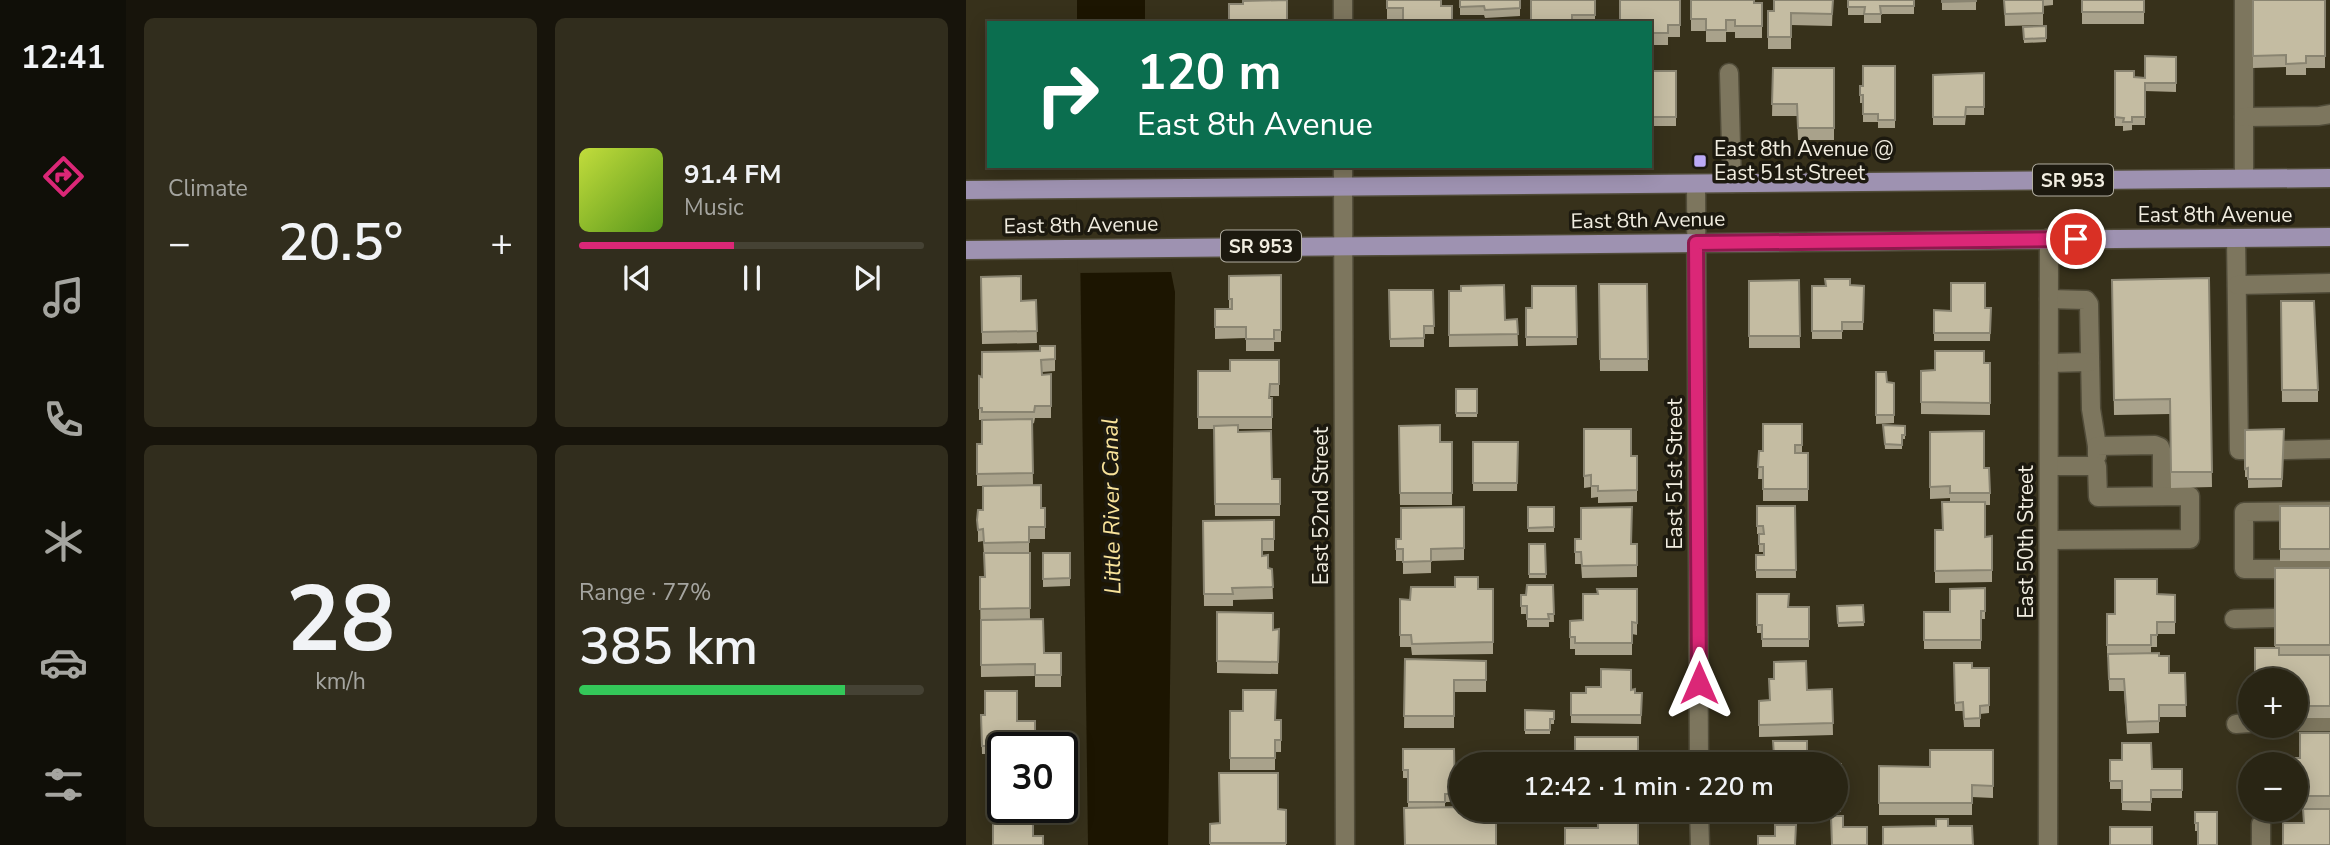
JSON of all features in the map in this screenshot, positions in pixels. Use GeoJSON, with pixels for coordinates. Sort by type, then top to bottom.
{"type":"FeatureCollection","features":[{"type":"Feature","properties":{"kind":"main road","name":"East 8th Avenue"},"geometry":{"type":"LineString","coordinates":[[966,190],[2330,178]]}},
{"type":"Feature","properties":{"kind":"main road","name":"East 8th Avenue"},"geometry":{"type":"LineString","coordinates":[[966,250],[2330,237]]}},
{"type":"Feature","properties":{"kind":"street"},"geometry":{"type":"LineString","coordinates":[[1343,0],[1343,21]]}},
{"type":"Feature","properties":{"kind":"street"},"geometry":{"type":"LineString","coordinates":[[2244,0],[2244,178]]}},
{"type":"Feature","properties":{"kind":"street"},"geometry":{"type":"LineString","coordinates":[[1729,73],[1731,183]]}},
{"type":"Feature","properties":{"kind":"street"},"geometry":{"type":"LineString","coordinates":[[2244,117],[2330,114]]}},
{"type":"Feature","properties":{"kind":"street","name":"East 52nd Street"},"geometry":{"type":"LineString","coordinates":[[1343,168],[1345,845]]}},
{"type":"Feature","properties":{"kind":"street","name":"East 51st Street"},"geometry":{"type":"LineString","coordinates":[[1696,184],[1699,752]]}},
{"type":"Feature","properties":{"kind":"street","name":"East 50th Street"},"geometry":{"type":"LineString","coordinates":[[2048,845],[2049,239]]}},
{"type":"Feature","properties":{"kind":"street"},"geometry":{"type":"LineString","coordinates":[[2236,239],[2239,450],[2245,450]]}},
{"type":"Feature","properties":{"kind":"street"},"geometry":{"type":"LineString","coordinates":[[2237,285],[2330,284]]}},
{"type":"Feature","properties":{"kind":"street"},"geometry":{"type":"LineString","coordinates":[[2049,299],[2086,300],[2089,304],[2091,409],[2097,446],[2098,497],[2190,496],[2190,539],[2049,540]]}},
{"type":"Feature","properties":{"kind":"street"},"geometry":{"type":"LineString","coordinates":[[2049,363],[2090,362]]}},
{"type":"Feature","properties":{"kind":"street"},"geometry":{"type":"LineString","coordinates":[[2097,446],[2160,447],[2162,496]]}},
{"type":"Feature","properties":{"kind":"street"},"geometry":{"type":"LineString","coordinates":[[2284,450],[2330,449]]}},
{"type":"Feature","properties":{"kind":"street"},"geometry":{"type":"LineString","coordinates":[[2049,467],[2097,466]]}},
{"type":"Feature","properties":{"kind":"street"},"geometry":{"type":"LineString","coordinates":[[2330,511],[2244,512],[2244,569],[2330,569]]}},
{"type":"Feature","properties":{"kind":"street"},"geometry":{"type":"LineString","coordinates":[[2234,619],[2275,618]]}},
{"type":"Feature","properties":{"kind":"street"},"geometry":{"type":"LineString","coordinates":[[2308,723],[2330,722]]}},
{"type":"Feature","properties":{"kind":"street"},"geometry":{"type":"LineString","coordinates":[[1699,822],[1700,845]]}},
{"type":"Feature","properties":{"kind":"street"},"geometry":{"type":"LineString","coordinates":[[2261,824],[2261,845]]}},
{"type":"Feature","properties":{"kind":"water"},"geometry":{"type":"Polygon","coordinates":[[[1077,0],[1145,0],[1145,21],[1077,21],[1077,0]]]}},
{"type":"Feature","properties":{"kind":"water","name":"Little River Canal"},"geometry":{"type":"Polygon","coordinates":[[[1079,168],[1150,168],[1175,292],[1168,845],[1088,845],[1079,168]]]}},
{"type":"Feature","properties":{"kind":"pier"},"geometry":{"type":"Polygon","coordinates":[[[1076,168],[1154,168],[1174,272],[1078,273],[1076,168]]]}},
{"type":"Feature","properties":{"kind":"building"},"geometry":{"type":"Polygon","coordinates":[[[1287,0],[1287,20],[1229,21],[1229,4],[1243,4],[1243,1],[1287,0]]]}},
{"type":"Feature","properties":{"kind":"building"},"geometry":{"type":"Polygon","coordinates":[[[1387,0],[1441,0],[1441,6],[1452,6],[1452,21],[1403,21],[1403,8],[1387,8],[1387,0]]]}},
{"type":"Feature","properties":{"kind":"building"},"geometry":{"type":"Polygon","coordinates":[[[1460,0],[1520,0],[1520,8],[1485,10],[1484,6],[1460,7],[1460,0]]]}},
{"type":"Feature","properties":{"kind":"building"},"geometry":{"type":"Polygon","coordinates":[[[1531,0],[1595,0],[1595,15],[1572,15],[1572,21],[1531,21],[1531,0]]]}},
{"type":"Feature","properties":{"kind":"building"},"geometry":{"type":"Polygon","coordinates":[[[1620,0],[1680,0],[1680,25],[1668,25],[1668,33],[1652,33],[1652,21],[1620,21],[1620,0]]]}},
{"type":"Feature","properties":{"kind":"building"},"geometry":{"type":"Polygon","coordinates":[[[1691,0],[1754,0],[1754,3],[1762,3],[1762,26],[1735,26],[1735,20],[1726,20],[1726,30],[1706,30],[1706,19],[1691,19],[1691,0]]]}},
{"type":"Feature","properties":{"kind":"building"},"geometry":{"type":"Polygon","coordinates":[[[1774,0],[1833,0],[1832,14],[1791,13],[1791,37],[1768,37],[1768,11],[1774,11],[1774,0]]]}},
{"type":"Feature","properties":{"kind":"building"},"geometry":{"type":"Polygon","coordinates":[[[1848,0],[1914,0],[1914,6],[1880,6],[1881,14],[1864,14],[1865,7],[1848,7],[1848,0]]]}},
{"type":"Feature","properties":{"kind":"building"},"geometry":{"type":"Polygon","coordinates":[[[1976,0],[1976,1],[1942,2],[1976,0]]]}},
{"type":"Feature","properties":{"kind":"building"},"geometry":{"type":"Polygon","coordinates":[[[2004,0],[2043,0],[2043,13],[2005,14],[2004,0]]]}},
{"type":"Feature","properties":{"kind":"building"},"geometry":{"type":"Polygon","coordinates":[[[2082,0],[2144,0],[2144,12],[2082,12],[2082,0]]]}},
{"type":"Feature","properties":{"kind":"building"},"geometry":{"type":"Polygon","coordinates":[[[2253,0],[2325,0],[2325,56],[2306,56],[2306,63],[2286,64],[2286,55],[2253,56],[2253,0]]]}},
{"type":"Feature","properties":{"kind":"building"},"geometry":{"type":"Polygon","coordinates":[[[2046,26],[2046,38],[2024,39],[2023,27],[2046,26]]]}},
{"type":"Feature","properties":{"kind":"building"},"geometry":{"type":"Polygon","coordinates":[[[2145,56],[2176,57],[2176,83],[2145,83],[2145,117],[2132,117],[2132,122],[2123,122],[2124,118],[2115,117],[2115,71],[2134,71],[2134,77],[2145,78],[2145,56]]]}},
{"type":"Feature","properties":{"kind":"building"},"geometry":{"type":"Polygon","coordinates":[[[1863,66],[1895,66],[1895,120],[1878,120],[1878,114],[1863,114],[1860,86],[1863,86],[1863,66]]]}},
{"type":"Feature","properties":{"kind":"building"},"geometry":{"type":"Polygon","coordinates":[[[1773,68],[1834,68],[1834,128],[1798,128],[1797,104],[1772,104],[1773,68]]]}},
{"type":"Feature","properties":{"kind":"building"},"geometry":{"type":"Polygon","coordinates":[[[1652,71],[1676,71],[1676,117],[1652,117],[1652,71]]]}},
{"type":"Feature","properties":{"kind":"building"},"geometry":{"type":"Polygon","coordinates":[[[1984,73],[1984,107],[1966,107],[1965,117],[1933,117],[1933,75],[1984,73]]]}},
{"type":"Feature","properties":{"kind":"building"},"geometry":{"type":"Polygon","coordinates":[[[1281,275],[1281,330],[1274,330],[1274,339],[1246,339],[1246,327],[1215,327],[1215,309],[1232,309],[1229,276],[1281,275]]]}},
{"type":"Feature","properties":{"kind":"building"},"geometry":{"type":"Polygon","coordinates":[[[1021,276],[1021,301],[1036,300],[1037,331],[982,332],[981,277],[1021,276]]]}},
{"type":"Feature","properties":{"kind":"building"},"geometry":{"type":"Polygon","coordinates":[[[2209,278],[2212,472],[2171,472],[2170,399],[2114,400],[2112,280],[2209,278]]]}},
{"type":"Feature","properties":{"kind":"building"},"geometry":{"type":"Polygon","coordinates":[[[1825,279],[1850,279],[1850,285],[1864,286],[1863,322],[1842,322],[1842,331],[1812,331],[1812,286],[1826,286],[1825,279]]]}},
{"type":"Feature","properties":{"kind":"building"},"geometry":{"type":"Polygon","coordinates":[[[1799,280],[1800,336],[1749,336],[1749,281],[1799,280]]]}},
{"type":"Feature","properties":{"kind":"building"},"geometry":{"type":"Polygon","coordinates":[[[1951,283],[1985,283],[1985,308],[1991,308],[1990,333],[1934,333],[1934,310],[1951,311],[1951,283]]]}},
{"type":"Feature","properties":{"kind":"building"},"geometry":{"type":"Polygon","coordinates":[[[1599,284],[1647,284],[1648,359],[1600,359],[1599,284]]]}},
{"type":"Feature","properties":{"kind":"building"},"geometry":{"type":"Polygon","coordinates":[[[1504,285],[1505,320],[1517,319],[1518,334],[1449,335],[1449,291],[1461,291],[1461,286],[1504,285]]]}},
{"type":"Feature","properties":{"kind":"building"},"geometry":{"type":"Polygon","coordinates":[[[1532,286],[1576,286],[1577,337],[1526,337],[1526,308],[1532,308],[1532,286]]]}},
{"type":"Feature","properties":{"kind":"building"},"geometry":{"type":"Polygon","coordinates":[[[1389,290],[1433,290],[1434,326],[1424,326],[1424,338],[1390,339],[1389,290]]]}},
{"type":"Feature","properties":{"kind":"building"},"geometry":{"type":"Polygon","coordinates":[[[2281,301],[2314,301],[2318,390],[2282,390],[2281,301]]]}},
{"type":"Feature","properties":{"kind":"building"},"geometry":{"type":"Polygon","coordinates":[[[1040,346],[1055,346],[1055,359],[1041,360],[1042,375],[1051,374],[1051,406],[1035,406],[1034,412],[982,412],[982,408],[979,408],[979,376],[982,377],[982,352],[1040,351],[1040,346]]]}},
{"type":"Feature","properties":{"kind":"building"},"geometry":{"type":"Polygon","coordinates":[[[1935,351],[1984,351],[1984,363],[1990,363],[1990,403],[1921,402],[1921,371],[1935,370],[1935,351]]]}},
{"type":"Feature","properties":{"kind":"building"},"geometry":{"type":"Polygon","coordinates":[[[1230,360],[1279,360],[1279,384],[1270,384],[1272,417],[1198,417],[1198,371],[1230,371],[1230,360]]]}},
{"type":"Feature","properties":{"kind":"building"},"geometry":{"type":"Polygon","coordinates":[[[1876,372],[1886,372],[1887,382],[1894,383],[1894,415],[1876,415],[1876,372]]]}},
{"type":"Feature","properties":{"kind":"building"},"geometry":{"type":"Polygon","coordinates":[[[1456,389],[1477,389],[1477,413],[1456,413],[1456,389]]]}},
{"type":"Feature","properties":{"kind":"building"},"geometry":{"type":"Polygon","coordinates":[[[1032,419],[1033,473],[977,474],[977,444],[982,444],[982,420],[1032,419]]]}},
{"type":"Feature","properties":{"kind":"building"},"geometry":{"type":"Polygon","coordinates":[[[1763,424],[1802,424],[1802,445],[1795,445],[1795,453],[1808,453],[1808,489],[1763,489],[1763,467],[1758,467],[1759,451],[1763,451],[1763,424]]]}},
{"type":"Feature","properties":{"kind":"building"},"geometry":{"type":"Polygon","coordinates":[[[1238,425],[1238,432],[1271,431],[1272,479],[1280,479],[1280,504],[1215,504],[1214,426],[1238,425]]]}},
{"type":"Feature","properties":{"kind":"building"},"geometry":{"type":"Polygon","coordinates":[[[1440,425],[1440,442],[1452,442],[1452,493],[1400,493],[1399,426],[1440,425]]]}},
{"type":"Feature","properties":{"kind":"building"},"geometry":{"type":"Polygon","coordinates":[[[1883,425],[1905,426],[1902,445],[1885,444],[1883,425]]]}},
{"type":"Feature","properties":{"kind":"building"},"geometry":{"type":"Polygon","coordinates":[[[1584,429],[1631,429],[1631,456],[1637,456],[1637,490],[1598,491],[1598,486],[1591,486],[1591,475],[1584,476],[1584,429]]]}},
{"type":"Feature","properties":{"kind":"building"},"geometry":{"type":"Polygon","coordinates":[[[2284,429],[2282,479],[2248,479],[2248,468],[2245,469],[2245,430],[2284,429]]]}},
{"type":"Feature","properties":{"kind":"building"},"geometry":{"type":"Polygon","coordinates":[[[1984,431],[1984,468],[1989,468],[1990,493],[1950,493],[1950,486],[1930,487],[1930,432],[1984,431]]]}},
{"type":"Feature","properties":{"kind":"building"},"geometry":{"type":"Polygon","coordinates":[[[1473,442],[1518,442],[1517,483],[1473,483],[1473,442]]]}},
{"type":"Feature","properties":{"kind":"building"},"geometry":{"type":"Polygon","coordinates":[[[1041,485],[1041,508],[1045,508],[1045,527],[1029,527],[1029,542],[984,543],[983,529],[978,530],[977,520],[978,510],[983,510],[983,486],[1041,485]]]}},
{"type":"Feature","properties":{"kind":"building"},"geometry":{"type":"Polygon","coordinates":[[[1942,502],[1985,502],[1985,537],[1992,536],[1992,570],[1935,571],[1935,530],[1943,530],[1942,502]]]}},
{"type":"Feature","properties":{"kind":"building"},"geometry":{"type":"Polygon","coordinates":[[[1757,506],[1795,506],[1796,570],[1756,570],[1756,555],[1764,555],[1764,544],[1759,544],[1759,534],[1764,534],[1763,526],[1757,526],[1757,506]]]}},
{"type":"Feature","properties":{"kind":"building"},"geometry":{"type":"Polygon","coordinates":[[[2280,506],[2330,506],[2330,549],[2280,549],[2280,506]]]}},
{"type":"Feature","properties":{"kind":"building"},"geometry":{"type":"Polygon","coordinates":[[[1464,507],[1464,548],[1431,549],[1431,561],[1403,562],[1403,549],[1396,549],[1396,539],[1401,539],[1401,508],[1464,507]]]}},
{"type":"Feature","properties":{"kind":"building"},"geometry":{"type":"Polygon","coordinates":[[[1528,507],[1554,507],[1554,527],[1528,528],[1528,507]]]}},
{"type":"Feature","properties":{"kind":"building"},"geometry":{"type":"Polygon","coordinates":[[[1632,507],[1631,544],[1637,544],[1637,565],[1582,566],[1581,552],[1575,552],[1575,539],[1581,539],[1581,508],[1632,507]]]}},
{"type":"Feature","properties":{"kind":"building"},"geometry":{"type":"Polygon","coordinates":[[[1274,520],[1274,539],[1262,539],[1262,556],[1268,555],[1273,587],[1232,588],[1233,594],[1204,594],[1203,521],[1274,520]]]}},
{"type":"Feature","properties":{"kind":"building"},"geometry":{"type":"Polygon","coordinates":[[[1529,544],[1545,544],[1546,574],[1529,574],[1529,544]]]}},
{"type":"Feature","properties":{"kind":"building"},"geometry":{"type":"Polygon","coordinates":[[[984,553],[1030,553],[1030,608],[980,609],[980,577],[985,577],[984,553]]]}},
{"type":"Feature","properties":{"kind":"building"},"geometry":{"type":"Polygon","coordinates":[[[1043,553],[1070,553],[1070,578],[1043,579],[1043,553]]]}},
{"type":"Feature","properties":{"kind":"building"},"geometry":{"type":"Polygon","coordinates":[[[2275,568],[2330,568],[2330,645],[2275,645],[2275,568]]]}},
{"type":"Feature","properties":{"kind":"building"},"geometry":{"type":"Polygon","coordinates":[[[1455,577],[1478,577],[1478,589],[1493,589],[1493,642],[1412,644],[1411,635],[1400,635],[1400,599],[1410,600],[1411,587],[1455,587],[1455,577]]]}},
{"type":"Feature","properties":{"kind":"building"},"geometry":{"type":"Polygon","coordinates":[[[2115,579],[2157,579],[2157,594],[2175,595],[2175,622],[2157,622],[2157,635],[2151,635],[2151,645],[2107,645],[2107,614],[2115,614],[2115,579]]]}},
{"type":"Feature","properties":{"kind":"building"},"geometry":{"type":"Polygon","coordinates":[[[1527,585],[1553,585],[1554,614],[1548,614],[1549,619],[1527,619],[1527,606],[1521,606],[1521,595],[1526,595],[1527,585]]]}},
{"type":"Feature","properties":{"kind":"building"},"geometry":{"type":"Polygon","coordinates":[[[1985,588],[1985,611],[1981,611],[1981,640],[1924,640],[1924,612],[1950,612],[1950,589],[1985,588]]]}},
{"type":"Feature","properties":{"kind":"building"},"geometry":{"type":"Polygon","coordinates":[[[1597,589],[1637,589],[1637,623],[1632,622],[1632,643],[1575,643],[1575,637],[1570,637],[1570,621],[1583,620],[1583,594],[1598,594],[1597,589]]]}},
{"type":"Feature","properties":{"kind":"building"},"geometry":{"type":"Polygon","coordinates":[[[1757,594],[1789,594],[1788,607],[1809,607],[1809,639],[1762,639],[1762,625],[1757,625],[1757,594]]]}},
{"type":"Feature","properties":{"kind":"building"},"geometry":{"type":"Polygon","coordinates":[[[1863,605],[1864,622],[1838,623],[1837,606],[1863,605]]]}},
{"type":"Feature","properties":{"kind":"building"},"geometry":{"type":"Polygon","coordinates":[[[1217,612],[1273,613],[1273,630],[1279,629],[1278,662],[1217,661],[1217,612]]]}},
{"type":"Feature","properties":{"kind":"building"},"geometry":{"type":"Polygon","coordinates":[[[1043,619],[1044,653],[1061,653],[1061,675],[1035,675],[1035,664],[981,665],[981,620],[1043,619]]]}},
{"type":"Feature","properties":{"kind":"building"},"geometry":{"type":"Polygon","coordinates":[[[2255,648],[2279,648],[2279,655],[2330,655],[2330,706],[2308,706],[2308,668],[2255,668],[2255,648]]]}},
{"type":"Feature","properties":{"kind":"building"},"geometry":{"type":"Polygon","coordinates":[[[2159,653],[2159,656],[2169,656],[2169,673],[2185,673],[2186,705],[2159,705],[2159,721],[2127,722],[2124,679],[2109,679],[2108,654],[2159,653]]]}},
{"type":"Feature","properties":{"kind":"building"},"geometry":{"type":"Polygon","coordinates":[[[1405,659],[1486,661],[1486,680],[1454,680],[1454,716],[1404,716],[1405,659]]]}},
{"type":"Feature","properties":{"kind":"building"},"geometry":{"type":"Polygon","coordinates":[[[1806,661],[1807,690],[1832,689],[1833,723],[1759,725],[1759,701],[1770,700],[1769,679],[1774,679],[1774,662],[1806,661]]]}},
{"type":"Feature","properties":{"kind":"building"},"geometry":{"type":"Polygon","coordinates":[[[1954,663],[1972,663],[1972,668],[1989,668],[1989,705],[1980,706],[1980,718],[1964,719],[1963,702],[1955,703],[1954,663]]]}},
{"type":"Feature","properties":{"kind":"building"},"geometry":{"type":"Polygon","coordinates":[[[1601,669],[1631,670],[1631,690],[1642,693],[1641,715],[1571,715],[1571,693],[1586,693],[1586,687],[1601,687],[1601,669]]]}},
{"type":"Feature","properties":{"kind":"building"},"geometry":{"type":"Polygon","coordinates":[[[1243,690],[1276,690],[1275,720],[1281,720],[1281,740],[1275,740],[1275,758],[1230,758],[1230,711],[1243,711],[1243,690]]]}},
{"type":"Feature","properties":{"kind":"building"},"geometry":{"type":"Polygon","coordinates":[[[985,691],[1017,691],[1017,721],[1035,721],[1035,732],[987,732],[987,746],[982,746],[981,715],[985,715],[985,691]]]}},
{"type":"Feature","properties":{"kind":"building"},"geometry":{"type":"Polygon","coordinates":[[[1525,710],[1554,711],[1554,719],[1550,719],[1550,730],[1525,730],[1525,710]]]}},
{"type":"Feature","properties":{"kind":"building"},"geometry":{"type":"Polygon","coordinates":[[[2308,733],[2330,733],[2330,796],[2308,796],[2308,752],[2300,752],[2300,738],[2308,738],[2308,733]]]}},
{"type":"Feature","properties":{"kind":"building"},"geometry":{"type":"Polygon","coordinates":[[[1575,737],[1638,737],[1638,752],[1575,752],[1575,737]]]}},
{"type":"Feature","properties":{"kind":"building"},"geometry":{"type":"Polygon","coordinates":[[[1773,741],[1807,741],[1807,752],[1774,752],[1773,741]]]}},
{"type":"Feature","properties":{"kind":"building"},"geometry":{"type":"Polygon","coordinates":[[[2122,743],[2151,743],[2152,769],[2182,769],[2182,790],[2151,790],[2151,802],[2122,802],[2122,781],[2110,781],[2110,760],[2122,760],[2122,743]]]}},
{"type":"Feature","properties":{"kind":"building"},"geometry":{"type":"Polygon","coordinates":[[[1403,749],[1454,749],[1454,752],[1449,752],[1449,794],[1445,794],[1445,802],[1408,802],[1408,770],[1403,770],[1403,749]]]}},
{"type":"Feature","properties":{"kind":"building"},"geometry":{"type":"Polygon","coordinates":[[[1930,750],[1993,750],[1993,786],[1972,785],[1972,803],[1879,803],[1879,766],[1930,767],[1930,750]]]}},
{"type":"Feature","properties":{"kind":"building"},"geometry":{"type":"Polygon","coordinates":[[[1219,773],[1278,773],[1278,809],[1286,810],[1286,843],[1210,843],[1210,824],[1220,823],[1219,773]]]}},
{"type":"Feature","properties":{"kind":"building"},"geometry":{"type":"Polygon","coordinates":[[[1449,807],[1449,822],[1496,822],[1496,845],[1405,845],[1404,808],[1449,807]]]}},
{"type":"Feature","properties":{"kind":"building"},"geometry":{"type":"Polygon","coordinates":[[[2308,809],[2330,809],[2330,845],[2283,845],[2283,823],[2308,822],[2308,809]]]}},
{"type":"Feature","properties":{"kind":"building"},"geometry":{"type":"Polygon","coordinates":[[[2195,812],[2217,812],[2217,845],[2198,845],[2195,812]]]}},
{"type":"Feature","properties":{"kind":"building"},"geometry":{"type":"Polygon","coordinates":[[[1936,819],[1948,819],[1948,826],[1972,826],[1973,845],[1883,845],[1883,827],[1936,826],[1936,819]]]}},
{"type":"Feature","properties":{"kind":"building"},"geometry":{"type":"Polygon","coordinates":[[[1598,822],[1638,822],[1638,845],[1565,845],[1565,828],[1598,828],[1598,822]]]}},
{"type":"Feature","properties":{"kind":"building"},"geometry":{"type":"Polygon","coordinates":[[[1831,822],[1843,822],[1843,827],[1867,827],[1867,845],[1832,845],[1831,822]]]}},
{"type":"Feature","properties":{"kind":"building"},"geometry":{"type":"Polygon","coordinates":[[[1033,823],[1033,836],[1043,836],[1043,845],[993,845],[993,824],[1033,823]]]}},
{"type":"Feature","properties":{"kind":"building"},"geometry":{"type":"Polygon","coordinates":[[[1775,825],[1796,825],[1795,845],[1758,845],[1758,836],[1775,836],[1775,825]]]}},
{"type":"Feature","properties":{"kind":"building"},"geometry":{"type":"Polygon","coordinates":[[[2110,827],[2152,827],[2152,845],[2110,845],[2110,827]]]}},
{"type":"Feature","properties":{"kind":"place","name":"East 8th Avenue @ East 51st Street"},"geometry":{"type":"Point","coordinates":[1700,161]}},
{"type":"Feature","properties":{"kind":"route"},"geometry":{"type":"LineString","coordinates":[[1699,683],[1696,243],[2076,239]]}}]}
